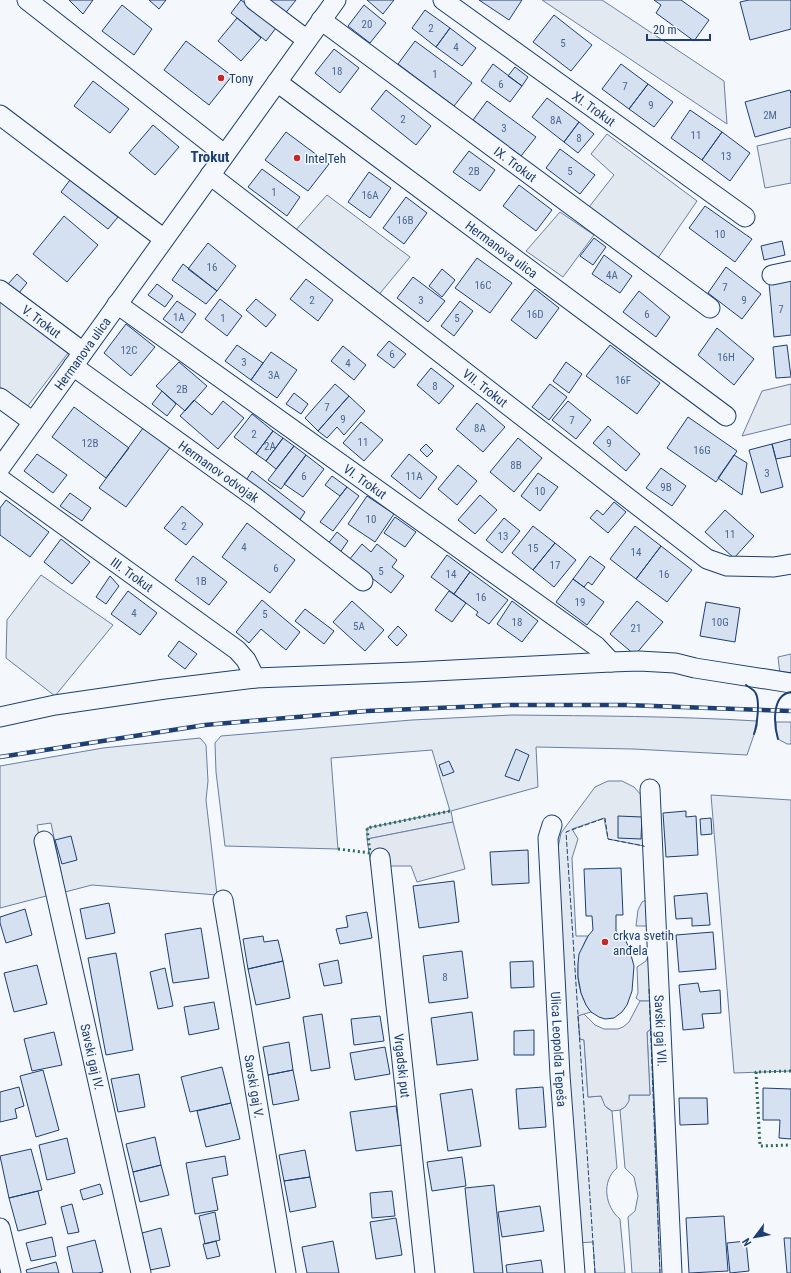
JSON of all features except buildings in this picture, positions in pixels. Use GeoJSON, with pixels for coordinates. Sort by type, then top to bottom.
{"type":"FeatureCollection","features":[{"type":"Feature","properties":{"kind":"street"},"geometry":{"type":"LineString","coordinates":[[27,0],[224,154]]}},
{"type":"Feature","properties":{"kind":"street"},"geometry":{"type":"LineString","coordinates":[[254,0],[307,40]]}},
{"type":"Feature","properties":{"kind":"street","name":"Hermanova ulica"},"geometry":{"type":"LineString","coordinates":[[0,468],[336,0]]}},
{"type":"Feature","properties":{"kind":"street","name":"XI. Trokut"},"geometry":{"type":"LineString","coordinates":[[443,0],[745,217]]}},
{"type":"Feature","properties":{"kind":"street","name":"IX. Trokut"},"geometry":{"type":"LineString","coordinates":[[321,20],[710,308]]}},
{"type":"Feature","properties":{"kind":"street","name":"Hermanova ulica"},"geometry":{"type":"LineString","coordinates":[[277,82],[726,416]]}},
{"type":"Feature","properties":{"kind":"street"},"geometry":{"type":"LineString","coordinates":[[0,115],[164,239]]}},
{"type":"Feature","properties":{"kind":"street","name":"VII. Trokut"},"geometry":{"type":"LineString","coordinates":[[210,175],[707,559],[727,566],[782,565]]}},
{"type":"Feature","properties":{"kind":"street"},"geometry":{"type":"LineString","coordinates":[[772,275],[791,271]]}},
{"type":"Feature","properties":{"kind":"street","name":"V. Trokut"},"geometry":{"type":"LineString","coordinates":[[0,290],[78,359]]}},
{"type":"Feature","properties":{"kind":"street","name":"VI. Trokut"},"geometry":{"type":"LineString","coordinates":[[117,304],[596,646],[611,662]]}},
{"type":"Feature","properties":{"kind":"street","name":"Hermanov odvojak"},"geometry":{"type":"LineString","coordinates":[[78,359],[363,581]]}},
{"type":"Feature","properties":{"kind":"street"},"geometry":{"type":"LineString","coordinates":[[0,398],[33,422]]}},
{"type":"Feature","properties":{"kind":"street","name":"III. Trokut"},"geometry":{"type":"LineString","coordinates":[[0,479],[237,650],[246,660],[255,678]]}},
{"type":"Feature","properties":{"kind":"street"},"geometry":{"type":"LineString","coordinates":[[0,717],[55,705],[255,678],[611,662],[639,661],[675,663],[695,668],[791,683]]}},
{"type":"Feature","properties":{"kind":"street","name":"Savski gaj VII."},"geometry":{"type":"LineString","coordinates":[[650,789],[672,1273]]}},
{"type":"Feature","properties":{"kind":"street","name":"Ulica Leopolda Tepeša"},"geometry":{"type":"LineString","coordinates":[[552,824],[548,838],[560,1075],[575,1273]]}},
{"type":"Feature","properties":{"kind":"street","name":"Savski gaj IV."},"geometry":{"type":"LineString","coordinates":[[44,841],[141,1273]]}},
{"type":"Feature","properties":{"kind":"street","name":"Vrgadski put"},"geometry":{"type":"LineString","coordinates":[[380,858],[425,1273]]}},
{"type":"Feature","properties":{"kind":"street","name":"Savski gaj V."},"geometry":{"type":"LineString","coordinates":[[223,900],[286,1273]]}},
{"type":"Feature","properties":{"kind":"street"},"geometry":{"type":"LineString","coordinates":[[0,1228],[11,1273]]}},
{"type":"Feature","properties":{"kind":"shaded area"},"geometry":{"type":"Polygon","coordinates":[[[542,0],[602,0],[724,81],[727,124],[542,0]]]}},
{"type":"Feature","properties":{"kind":"shaded area"},"geometry":{"type":"Polygon","coordinates":[[[607,134],[697,201],[656,261],[589,207],[614,175],[591,154],[607,134]]]}},
{"type":"Feature","properties":{"kind":"shaded area"},"geometry":{"type":"Polygon","coordinates":[[[791,138],[791,183],[765,188],[757,146],[791,138]]]}},
{"type":"Feature","properties":{"kind":"shaded area"},"geometry":{"type":"Polygon","coordinates":[[[327,195],[410,257],[377,297],[294,232],[327,195]]]}},
{"type":"Feature","properties":{"kind":"shaded area"},"geometry":{"type":"Polygon","coordinates":[[[560,212],[594,235],[563,277],[526,251],[560,212]]]}},
{"type":"Feature","properties":{"kind":"shaded area"},"geometry":{"type":"Polygon","coordinates":[[[0,296],[63,343],[68,353],[27,407],[0,387],[0,296]]]}},
{"type":"Feature","properties":{"kind":"shaded area"},"geometry":{"type":"Polygon","coordinates":[[[791,384],[791,424],[742,436],[762,391],[791,384]]]}},
{"type":"Feature","properties":{"kind":"shaded area"},"geometry":{"type":"Polygon","coordinates":[[[41,575],[113,625],[55,696],[6,658],[7,620],[41,575]]]}},
{"type":"Feature","properties":{"kind":"shaded area"},"geometry":{"type":"Polygon","coordinates":[[[791,654],[791,676],[780,674],[778,657],[791,654]]]}},
{"type":"Feature","properties":{"kind":"shaded area"},"geometry":{"type":"Polygon","coordinates":[[[512,715],[634,716],[726,719],[757,721],[757,726],[747,755],[633,749],[536,747],[538,787],[451,811],[453,822],[367,839],[367,828],[450,811],[432,750],[331,758],[338,849],[225,846],[216,772],[215,743],[221,736],[412,720],[512,715]]]}},
{"type":"Feature","properties":{"kind":"shaded area"},"geometry":{"type":"Polygon","coordinates":[[[776,722],[791,722],[791,744],[787,744],[778,739],[776,722]]]}},
{"type":"Feature","properties":{"kind":"shaded area"},"geometry":{"type":"Polygon","coordinates":[[[200,738],[206,745],[208,781],[206,800],[217,895],[92,885],[65,892],[51,823],[37,825],[50,895],[0,908],[0,766],[103,748],[200,738]]]}},
{"type":"Feature","properties":{"kind":"shaded area"},"geometry":{"type":"Polygon","coordinates":[[[608,781],[622,781],[634,787],[641,795],[644,846],[608,839],[604,818],[572,829],[578,839],[572,858],[576,936],[588,936],[580,955],[578,974],[581,994],[591,1012],[578,1016],[580,1039],[584,1039],[588,1097],[601,1096],[607,1108],[612,1111],[617,1168],[612,1173],[609,1180],[607,1194],[611,1208],[620,1219],[625,1273],[595,1273],[593,1242],[578,1243],[557,853],[561,833],[595,787],[608,781]]]}},
{"type":"Feature","properties":{"kind":"shaded area"},"geometry":{"type":"Polygon","coordinates":[[[711,795],[791,800],[791,1071],[734,1073],[711,795]]]}},
{"type":"Feature","properties":{"kind":"shaded area"},"geometry":{"type":"Polygon","coordinates":[[[453,822],[465,869],[417,882],[411,866],[371,866],[367,839],[453,822]]]}},
{"type":"Feature","properties":{"kind":"shaded area"},"geometry":{"type":"Polygon","coordinates":[[[646,900],[647,926],[636,926],[638,910],[642,902],[646,900]]]}},
{"type":"Feature","properties":{"kind":"shaded area"},"geometry":{"type":"Polygon","coordinates":[[[648,956],[650,1001],[640,1001],[636,998],[638,993],[637,967],[646,961],[648,956]]]}},
{"type":"Feature","properties":{"kind":"shaded area"},"geometry":{"type":"Polygon","coordinates":[[[640,1001],[650,1001],[651,1029],[647,1032],[650,1095],[629,1095],[629,1101],[625,1107],[620,1110],[612,1111],[605,1106],[601,1096],[588,1097],[584,1040],[580,1039],[578,1016],[584,1014],[595,1025],[604,1029],[618,1029],[629,1022],[640,1001]]]}},
{"type":"Feature","properties":{"kind":"shaded area"},"geometry":{"type":"Polygon","coordinates":[[[651,1029],[660,1273],[632,1273],[628,1217],[635,1211],[638,1196],[634,1177],[625,1168],[620,1110],[627,1104],[629,1095],[650,1095],[647,1032],[651,1029]]]}},
{"type":"Feature","properties":{"kind":"railway"},"geometry":{"type":"LineString","coordinates":[[0,757],[205,725],[367,711],[507,705],[626,705],[791,711]]}},
{"type":"Feature","properties":{"kind":"hedge"},"geometry":{"type":"LineString","coordinates":[[338,849],[370,853],[367,828],[450,811]]}},
{"type":"Feature","properties":{"kind":"hedge"},"geometry":{"type":"LineString","coordinates":[[791,1071],[756,1072],[760,1146],[791,1145]]}},
{"type":"Feature","properties":{"kind":"fence"},"geometry":{"type":"LineString","coordinates":[[595,1273],[566,832],[605,818],[608,839],[644,847]]}},
{"type":"Feature","properties":{"kind":"fence"},"geometry":{"type":"LineString","coordinates":[[649,989],[660,1273]]}},
{"type":"Feature","properties":{"kind":"wall"},"geometry":{"type":"LineString","coordinates":[[746,685],[755,691],[758,702],[758,714],[754,734]]}},
{"type":"Feature","properties":{"kind":"wall"},"geometry":{"type":"LineString","coordinates":[[778,739],[775,719],[777,704],[785,694],[791,692]]}},
{"type":"Feature","properties":{"kind":"place","name":"Tony"},"geometry":{"type":"Point","coordinates":[221,78]}},
{"type":"Feature","properties":{"kind":"place","name":"IntelTeh"},"geometry":{"type":"Point","coordinates":[297,158]}},
{"type":"Feature","properties":{"kind":"place","name":"crkva svetih anđela"},"geometry":{"type":"Point","coordinates":[605,942]}},
{"type":"Feature","properties":{"kind":"district","name":"Trokut"},"geometry":{"type":"Point","coordinates":[210,157]}}]}
